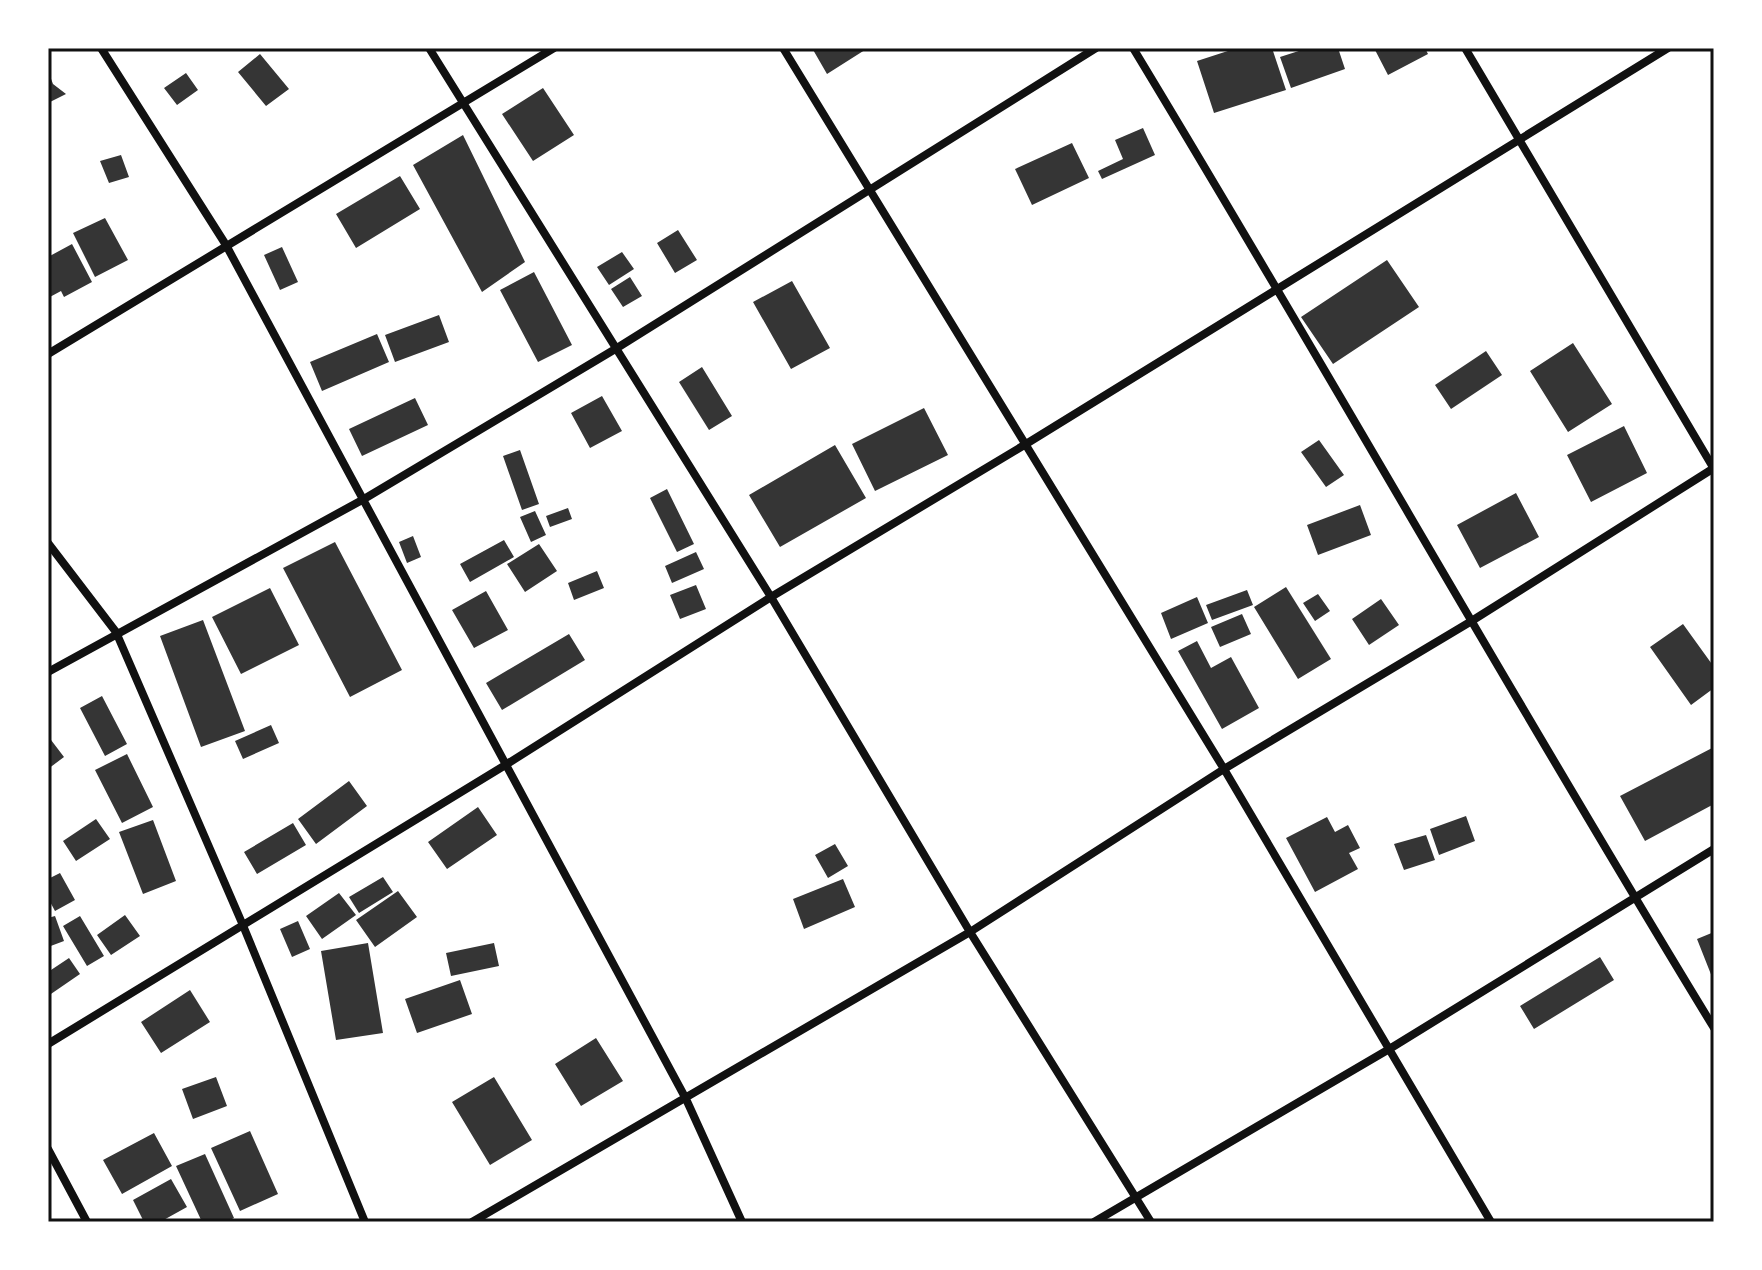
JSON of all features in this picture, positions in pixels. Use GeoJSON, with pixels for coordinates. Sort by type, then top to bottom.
{"type":"FeatureCollection","features":[{"type":"Feature","properties":{"kind":"street"},"geometry":{"type":"LineString","coordinates":[[101,48],[226,245],[686,1099],[742,1222]]}},
{"type":"Feature","properties":{"kind":"street"},"geometry":{"type":"LineString","coordinates":[[429,48],[771,597],[970,932],[1151,1222]]}},
{"type":"Feature","properties":{"kind":"street"},"geometry":{"type":"LineString","coordinates":[[48,354],[554,48]]}},
{"type":"Feature","properties":{"kind":"street"},"geometry":{"type":"LineString","coordinates":[[783,48],[1224,769],[1491,1222]]}},
{"type":"Feature","properties":{"kind":"street"},"geometry":{"type":"LineString","coordinates":[[48,672],[116,632],[364,499],[617,348],[1096,48]]}},
{"type":"Feature","properties":{"kind":"street"},"geometry":{"type":"LineString","coordinates":[[1133,48],[1279,288],[1470,622],[1714,1028]]}},
{"type":"Feature","properties":{"kind":"street"},"geometry":{"type":"LineString","coordinates":[[472,1222],[970,932],[1224,769],[1470,622],[1714,468],[1465,48]]}},
{"type":"Feature","properties":{"kind":"street"},"geometry":{"type":"LineString","coordinates":[[48,1044],[1668,48]]}},
{"type":"Feature","properties":{"kind":"street"},"geometry":{"type":"LineString","coordinates":[[48,543],[116,632],[242,923],[365,1222]]}},
{"type":"Feature","properties":{"kind":"street"},"geometry":{"type":"LineString","coordinates":[[1094,1222],[1391,1048],[1714,849]]}},
{"type":"Feature","properties":{"kind":"street"},"geometry":{"type":"LineString","coordinates":[[48,1149],[87,1222]]}},
{"type":"Feature","properties":{"kind":"building"},"geometry":{"type":"Polygon","coordinates":[[[812,48],[868,48],[827,74],[812,48]]]}},
{"type":"Feature","properties":{"kind":"building"},"geometry":{"type":"Polygon","coordinates":[[[1237,48],[1272,48],[1286,90],[1214,113],[1197,61],[1237,48]]]}},
{"type":"Feature","properties":{"kind":"building"},"geometry":{"type":"Polygon","coordinates":[[[1308,48],[1338,48],[1345,69],[1291,88],[1280,57],[1308,48]]]}},
{"type":"Feature","properties":{"kind":"building"},"geometry":{"type":"Polygon","coordinates":[[[1374,48],[1425,48],[1428,54],[1388,75],[1374,48]]]}},
{"type":"Feature","properties":{"kind":"building"},"geometry":{"type":"Polygon","coordinates":[[[260,54],[289,89],[266,106],[238,72],[260,54]]]}},
{"type":"Feature","properties":{"kind":"building"},"geometry":{"type":"Polygon","coordinates":[[[48,71],[53,84],[66,94],[48,103],[48,71]]]}},
{"type":"Feature","properties":{"kind":"building"},"geometry":{"type":"Polygon","coordinates":[[[186,73],[198,90],[177,105],[164,88],[186,73]]]}},
{"type":"Feature","properties":{"kind":"building"},"geometry":{"type":"Polygon","coordinates":[[[543,88],[574,135],[533,161],[502,114],[543,88]]]}},
{"type":"Feature","properties":{"kind":"building"},"geometry":{"type":"Polygon","coordinates":[[[1143,128],[1155,155],[1102,179],[1098,171],[1123,159],[1115,140],[1143,128]]]}},
{"type":"Feature","properties":{"kind":"building"},"geometry":{"type":"Polygon","coordinates":[[[463,135],[525,262],[482,292],[413,165],[463,135]]]}},
{"type":"Feature","properties":{"kind":"building"},"geometry":{"type":"Polygon","coordinates":[[[1072,143],[1089,178],[1032,205],[1015,169],[1072,143]]]}},
{"type":"Feature","properties":{"kind":"building"},"geometry":{"type":"Polygon","coordinates":[[[121,155],[129,177],[109,183],[100,161],[121,155]]]}},
{"type":"Feature","properties":{"kind":"building"},"geometry":{"type":"Polygon","coordinates":[[[400,176],[420,209],[356,248],[336,214],[400,176]]]}},
{"type":"Feature","properties":{"kind":"building"},"geometry":{"type":"Polygon","coordinates":[[[105,218],[128,260],[95,277],[73,233],[105,218]]]}},
{"type":"Feature","properties":{"kind":"building"},"geometry":{"type":"Polygon","coordinates":[[[678,230],[697,260],[675,273],[657,243],[678,230]]]}},
{"type":"Feature","properties":{"kind":"building"},"geometry":{"type":"Polygon","coordinates":[[[72,244],[92,282],[64,297],[61,291],[48,298],[48,257],[72,244]]]}},
{"type":"Feature","properties":{"kind":"building"},"geometry":{"type":"Polygon","coordinates":[[[282,247],[298,282],[280,290],[264,255],[282,247]]]}},
{"type":"Feature","properties":{"kind":"building"},"geometry":{"type":"Polygon","coordinates":[[[622,252],[634,269],[609,285],[597,267],[622,252]]]}},
{"type":"Feature","properties":{"kind":"building"},"geometry":{"type":"Polygon","coordinates":[[[1387,260],[1419,307],[1333,364],[1301,317],[1387,260]]]}},
{"type":"Feature","properties":{"kind":"building"},"geometry":{"type":"Polygon","coordinates":[[[534,272],[572,345],[538,362],[500,290],[534,272]]]}},
{"type":"Feature","properties":{"kind":"building"},"geometry":{"type":"Polygon","coordinates":[[[630,277],[642,296],[623,307],[611,289],[630,277]]]}},
{"type":"Feature","properties":{"kind":"building"},"geometry":{"type":"Polygon","coordinates":[[[792,281],[830,348],[791,369],[753,302],[792,281]]]}},
{"type":"Feature","properties":{"kind":"building"},"geometry":{"type":"Polygon","coordinates":[[[439,315],[449,342],[395,362],[385,335],[439,315]]]}},
{"type":"Feature","properties":{"kind":"building"},"geometry":{"type":"Polygon","coordinates":[[[377,334],[389,362],[322,391],[310,362],[377,334]]]}},
{"type":"Feature","properties":{"kind":"building"},"geometry":{"type":"Polygon","coordinates":[[[1573,343],[1612,404],[1568,432],[1530,371],[1573,343]]]}},
{"type":"Feature","properties":{"kind":"building"},"geometry":{"type":"Polygon","coordinates":[[[1486,351],[1502,375],[1451,409],[1435,385],[1486,351]]]}},
{"type":"Feature","properties":{"kind":"building"},"geometry":{"type":"Polygon","coordinates":[[[702,367],[732,416],[709,430],[679,382],[702,367]]]}},
{"type":"Feature","properties":{"kind":"building"},"geometry":{"type":"Polygon","coordinates":[[[602,396],[622,431],[590,448],[571,413],[602,396]]]}},
{"type":"Feature","properties":{"kind":"building"},"geometry":{"type":"Polygon","coordinates":[[[415,398],[428,425],[362,456],[349,429],[415,398]]]}},
{"type":"Feature","properties":{"kind":"building"},"geometry":{"type":"Polygon","coordinates":[[[924,408],[948,455],[875,491],[852,444],[924,408]]]}},
{"type":"Feature","properties":{"kind":"building"},"geometry":{"type":"Polygon","coordinates":[[[1624,426],[1647,473],[1591,502],[1567,455],[1624,426]]]}},
{"type":"Feature","properties":{"kind":"building"},"geometry":{"type":"Polygon","coordinates":[[[1319,440],[1344,475],[1326,487],[1301,452],[1319,440]]]}},
{"type":"Feature","properties":{"kind":"building"},"geometry":{"type":"Polygon","coordinates":[[[835,445],[866,498],[780,547],[749,495],[835,445]]]}},
{"type":"Feature","properties":{"kind":"building"},"geometry":{"type":"Polygon","coordinates":[[[520,450],[539,504],[522,510],[503,456],[520,450]]]}},
{"type":"Feature","properties":{"kind":"building"},"geometry":{"type":"Polygon","coordinates":[[[667,489],[694,544],[677,552],[650,498],[667,489]]]}},
{"type":"Feature","properties":{"kind":"building"},"geometry":{"type":"Polygon","coordinates":[[[1516,493],[1539,537],[1480,568],[1457,525],[1516,493]]]}},
{"type":"Feature","properties":{"kind":"building"},"geometry":{"type":"Polygon","coordinates":[[[1360,505],[1371,535],[1318,555],[1307,525],[1360,505]]]}},
{"type":"Feature","properties":{"kind":"building"},"geometry":{"type":"Polygon","coordinates":[[[568,508],[572,519],[550,527],[546,516],[568,508]]]}},
{"type":"Feature","properties":{"kind":"building"},"geometry":{"type":"Polygon","coordinates":[[[535,511],[546,535],[531,542],[520,517],[535,511]]]}},
{"type":"Feature","properties":{"kind":"building"},"geometry":{"type":"Polygon","coordinates":[[[413,536],[421,557],[407,563],[399,542],[413,536]]]}},
{"type":"Feature","properties":{"kind":"building"},"geometry":{"type":"Polygon","coordinates":[[[504,540],[514,557],[470,582],[460,564],[504,540]]]}},
{"type":"Feature","properties":{"kind":"building"},"geometry":{"type":"Polygon","coordinates":[[[335,542],[402,670],[350,697],[283,568],[335,542]]]}},
{"type":"Feature","properties":{"kind":"building"},"geometry":{"type":"Polygon","coordinates":[[[539,544],[557,571],[525,592],[507,564],[539,544]]]}},
{"type":"Feature","properties":{"kind":"building"},"geometry":{"type":"Polygon","coordinates":[[[696,552],[704,569],[672,583],[665,566],[696,552]]]}},
{"type":"Feature","properties":{"kind":"building"},"geometry":{"type":"Polygon","coordinates":[[[597,571],[604,588],[574,600],[568,583],[597,571]]]}},
{"type":"Feature","properties":{"kind":"building"},"geometry":{"type":"Polygon","coordinates":[[[696,585],[706,609],[680,619],[670,595],[696,585]]]}},
{"type":"Feature","properties":{"kind":"building"},"geometry":{"type":"Polygon","coordinates":[[[1286,587],[1331,659],[1298,679],[1254,607],[1286,587]]]}},
{"type":"Feature","properties":{"kind":"building"},"geometry":{"type":"Polygon","coordinates":[[[270,588],[299,645],[241,674],[212,617],[270,588]]]}},
{"type":"Feature","properties":{"kind":"building"},"geometry":{"type":"Polygon","coordinates":[[[1247,590],[1253,605],[1212,620],[1206,605],[1247,590]]]}},
{"type":"Feature","properties":{"kind":"building"},"geometry":{"type":"Polygon","coordinates":[[[486,591],[508,630],[474,648],[452,610],[486,591]]]}},
{"type":"Feature","properties":{"kind":"building"},"geometry":{"type":"Polygon","coordinates":[[[1318,594],[1330,611],[1315,621],[1303,603],[1318,594]]]}},
{"type":"Feature","properties":{"kind":"building"},"geometry":{"type":"Polygon","coordinates":[[[1197,597],[1208,623],[1171,639],[1161,613],[1197,597]]]}},
{"type":"Feature","properties":{"kind":"building"},"geometry":{"type":"Polygon","coordinates":[[[1381,599],[1399,625],[1369,645],[1352,619],[1381,599]]]}},
{"type":"Feature","properties":{"kind":"building"},"geometry":{"type":"Polygon","coordinates":[[[1242,614],[1251,634],[1220,647],[1211,627],[1242,614]]]}},
{"type":"Feature","properties":{"kind":"building"},"geometry":{"type":"Polygon","coordinates":[[[203,620],[245,731],[201,747],[160,636],[203,620]]]}},
{"type":"Feature","properties":{"kind":"building"},"geometry":{"type":"Polygon","coordinates":[[[1683,624],[1714,667],[1714,688],[1691,705],[1650,647],[1683,624]]]}},
{"type":"Feature","properties":{"kind":"building"},"geometry":{"type":"Polygon","coordinates":[[[569,634],[585,660],[502,710],[486,683],[569,634]]]}},
{"type":"Feature","properties":{"kind":"building"},"geometry":{"type":"Polygon","coordinates":[[[1197,641],[1211,668],[1231,657],[1259,708],[1222,729],[1178,651],[1197,641]]]}},
{"type":"Feature","properties":{"kind":"building"},"geometry":{"type":"Polygon","coordinates":[[[102,696],[127,744],[105,756],[80,708],[102,696]]]}},
{"type":"Feature","properties":{"kind":"building"},"geometry":{"type":"Polygon","coordinates":[[[271,725],[279,743],[243,759],[235,741],[271,725]]]}},
{"type":"Feature","properties":{"kind":"building"},"geometry":{"type":"Polygon","coordinates":[[[48,736],[64,757],[48,769],[48,736]]]}},
{"type":"Feature","properties":{"kind":"building"},"geometry":{"type":"Polygon","coordinates":[[[1714,747],[1714,804],[1645,841],[1620,796],[1714,747]]]}},
{"type":"Feature","properties":{"kind":"building"},"geometry":{"type":"Polygon","coordinates":[[[127,754],[153,807],[122,823],[95,770],[127,754]]]}},
{"type":"Feature","properties":{"kind":"building"},"geometry":{"type":"Polygon","coordinates":[[[349,781],[367,806],[316,844],[298,819],[349,781]]]}},
{"type":"Feature","properties":{"kind":"building"},"geometry":{"type":"Polygon","coordinates":[[[478,807],[497,835],[447,869],[428,842],[478,807]]]}},
{"type":"Feature","properties":{"kind":"building"},"geometry":{"type":"Polygon","coordinates":[[[1466,816],[1475,841],[1439,855],[1430,829],[1466,816]]]}},
{"type":"Feature","properties":{"kind":"building"},"geometry":{"type":"Polygon","coordinates":[[[1327,817],[1335,832],[1348,825],[1360,848],[1349,853],[1358,869],[1315,892],[1286,838],[1327,817]]]}},
{"type":"Feature","properties":{"kind":"building"},"geometry":{"type":"Polygon","coordinates":[[[96,819],[110,839],[76,861],[63,841],[96,819]]]}},
{"type":"Feature","properties":{"kind":"building"},"geometry":{"type":"Polygon","coordinates":[[[153,820],[176,881],[143,894],[119,832],[153,820]]]}},
{"type":"Feature","properties":{"kind":"building"},"geometry":{"type":"Polygon","coordinates":[[[293,823],[306,845],[257,874],[244,852],[293,823]]]}},
{"type":"Feature","properties":{"kind":"building"},"geometry":{"type":"Polygon","coordinates":[[[1426,835],[1435,860],[1404,870],[1394,844],[1426,835]]]}},
{"type":"Feature","properties":{"kind":"building"},"geometry":{"type":"Polygon","coordinates":[[[835,844],[848,866],[828,878],[815,855],[835,844]]]}},
{"type":"Feature","properties":{"kind":"building"},"geometry":{"type":"Polygon","coordinates":[[[60,873],[75,900],[55,911],[48,898],[48,879],[60,873]]]}},
{"type":"Feature","properties":{"kind":"building"},"geometry":{"type":"Polygon","coordinates":[[[383,877],[393,892],[359,913],[349,897],[383,877]]]}},
{"type":"Feature","properties":{"kind":"building"},"geometry":{"type":"Polygon","coordinates":[[[843,879],[855,907],[804,929],[793,899],[843,879]]]}},
{"type":"Feature","properties":{"kind":"building"},"geometry":{"type":"Polygon","coordinates":[[[398,891],[417,917],[375,947],[356,920],[398,891]]]}},
{"type":"Feature","properties":{"kind":"building"},"geometry":{"type":"Polygon","coordinates":[[[339,893],[356,915],[322,939],[306,916],[339,893]]]}},
{"type":"Feature","properties":{"kind":"building"},"geometry":{"type":"Polygon","coordinates":[[[125,915],[140,936],[111,955],[97,935],[125,915]]]}},
{"type":"Feature","properties":{"kind":"building"},"geometry":{"type":"Polygon","coordinates":[[[55,916],[64,941],[48,947],[48,918],[55,916]]]}},
{"type":"Feature","properties":{"kind":"building"},"geometry":{"type":"Polygon","coordinates":[[[80,916],[104,956],[87,966],[63,926],[80,916]]]}},
{"type":"Feature","properties":{"kind":"building"},"geometry":{"type":"Polygon","coordinates":[[[298,921],[310,949],[292,957],[280,929],[298,921]]]}},
{"type":"Feature","properties":{"kind":"building"},"geometry":{"type":"Polygon","coordinates":[[[1714,932],[1714,982],[1697,939],[1714,932]]]}},
{"type":"Feature","properties":{"kind":"building"},"geometry":{"type":"Polygon","coordinates":[[[368,943],[383,1033],[336,1040],[321,951],[368,943]]]}},
{"type":"Feature","properties":{"kind":"building"},"geometry":{"type":"Polygon","coordinates":[[[494,943],[499,966],[451,976],[446,953],[494,943]]]}},
{"type":"Feature","properties":{"kind":"building"},"geometry":{"type":"Polygon","coordinates":[[[1600,957],[1614,980],[1534,1029],[1520,1006],[1600,957]]]}},
{"type":"Feature","properties":{"kind":"building"},"geometry":{"type":"Polygon","coordinates":[[[69,958],[80,974],[48,996],[48,972],[69,958]]]}},
{"type":"Feature","properties":{"kind":"building"},"geometry":{"type":"Polygon","coordinates":[[[460,980],[472,1014],[417,1033],[405,999],[460,980]]]}},
{"type":"Feature","properties":{"kind":"building"},"geometry":{"type":"Polygon","coordinates":[[[190,990],[210,1022],[161,1053],[141,1022],[190,990]]]}},
{"type":"Feature","properties":{"kind":"building"},"geometry":{"type":"Polygon","coordinates":[[[596,1038],[623,1081],[581,1106],[555,1064],[596,1038]]]}},
{"type":"Feature","properties":{"kind":"building"},"geometry":{"type":"Polygon","coordinates":[[[216,1077],[227,1106],[193,1119],[182,1089],[216,1077]]]}},
{"type":"Feature","properties":{"kind":"building"},"geometry":{"type":"Polygon","coordinates":[[[494,1077],[532,1140],[490,1165],[452,1102],[494,1077]]]}},
{"type":"Feature","properties":{"kind":"building"},"geometry":{"type":"Polygon","coordinates":[[[250,1131],[278,1194],[240,1211],[211,1148],[250,1131]]]}},
{"type":"Feature","properties":{"kind":"building"},"geometry":{"type":"Polygon","coordinates":[[[154,1133],[172,1166],[122,1194],[103,1160],[154,1133]]]}},
{"type":"Feature","properties":{"kind":"building"},"geometry":{"type":"Polygon","coordinates":[[[205,1154],[234,1218],[226,1222],[202,1222],[176,1166],[205,1154]]]}},
{"type":"Feature","properties":{"kind":"building"},"geometry":{"type":"Polygon","coordinates":[[[171,1179],[187,1207],[160,1222],[144,1222],[133,1200],[171,1179]]]}}]}
